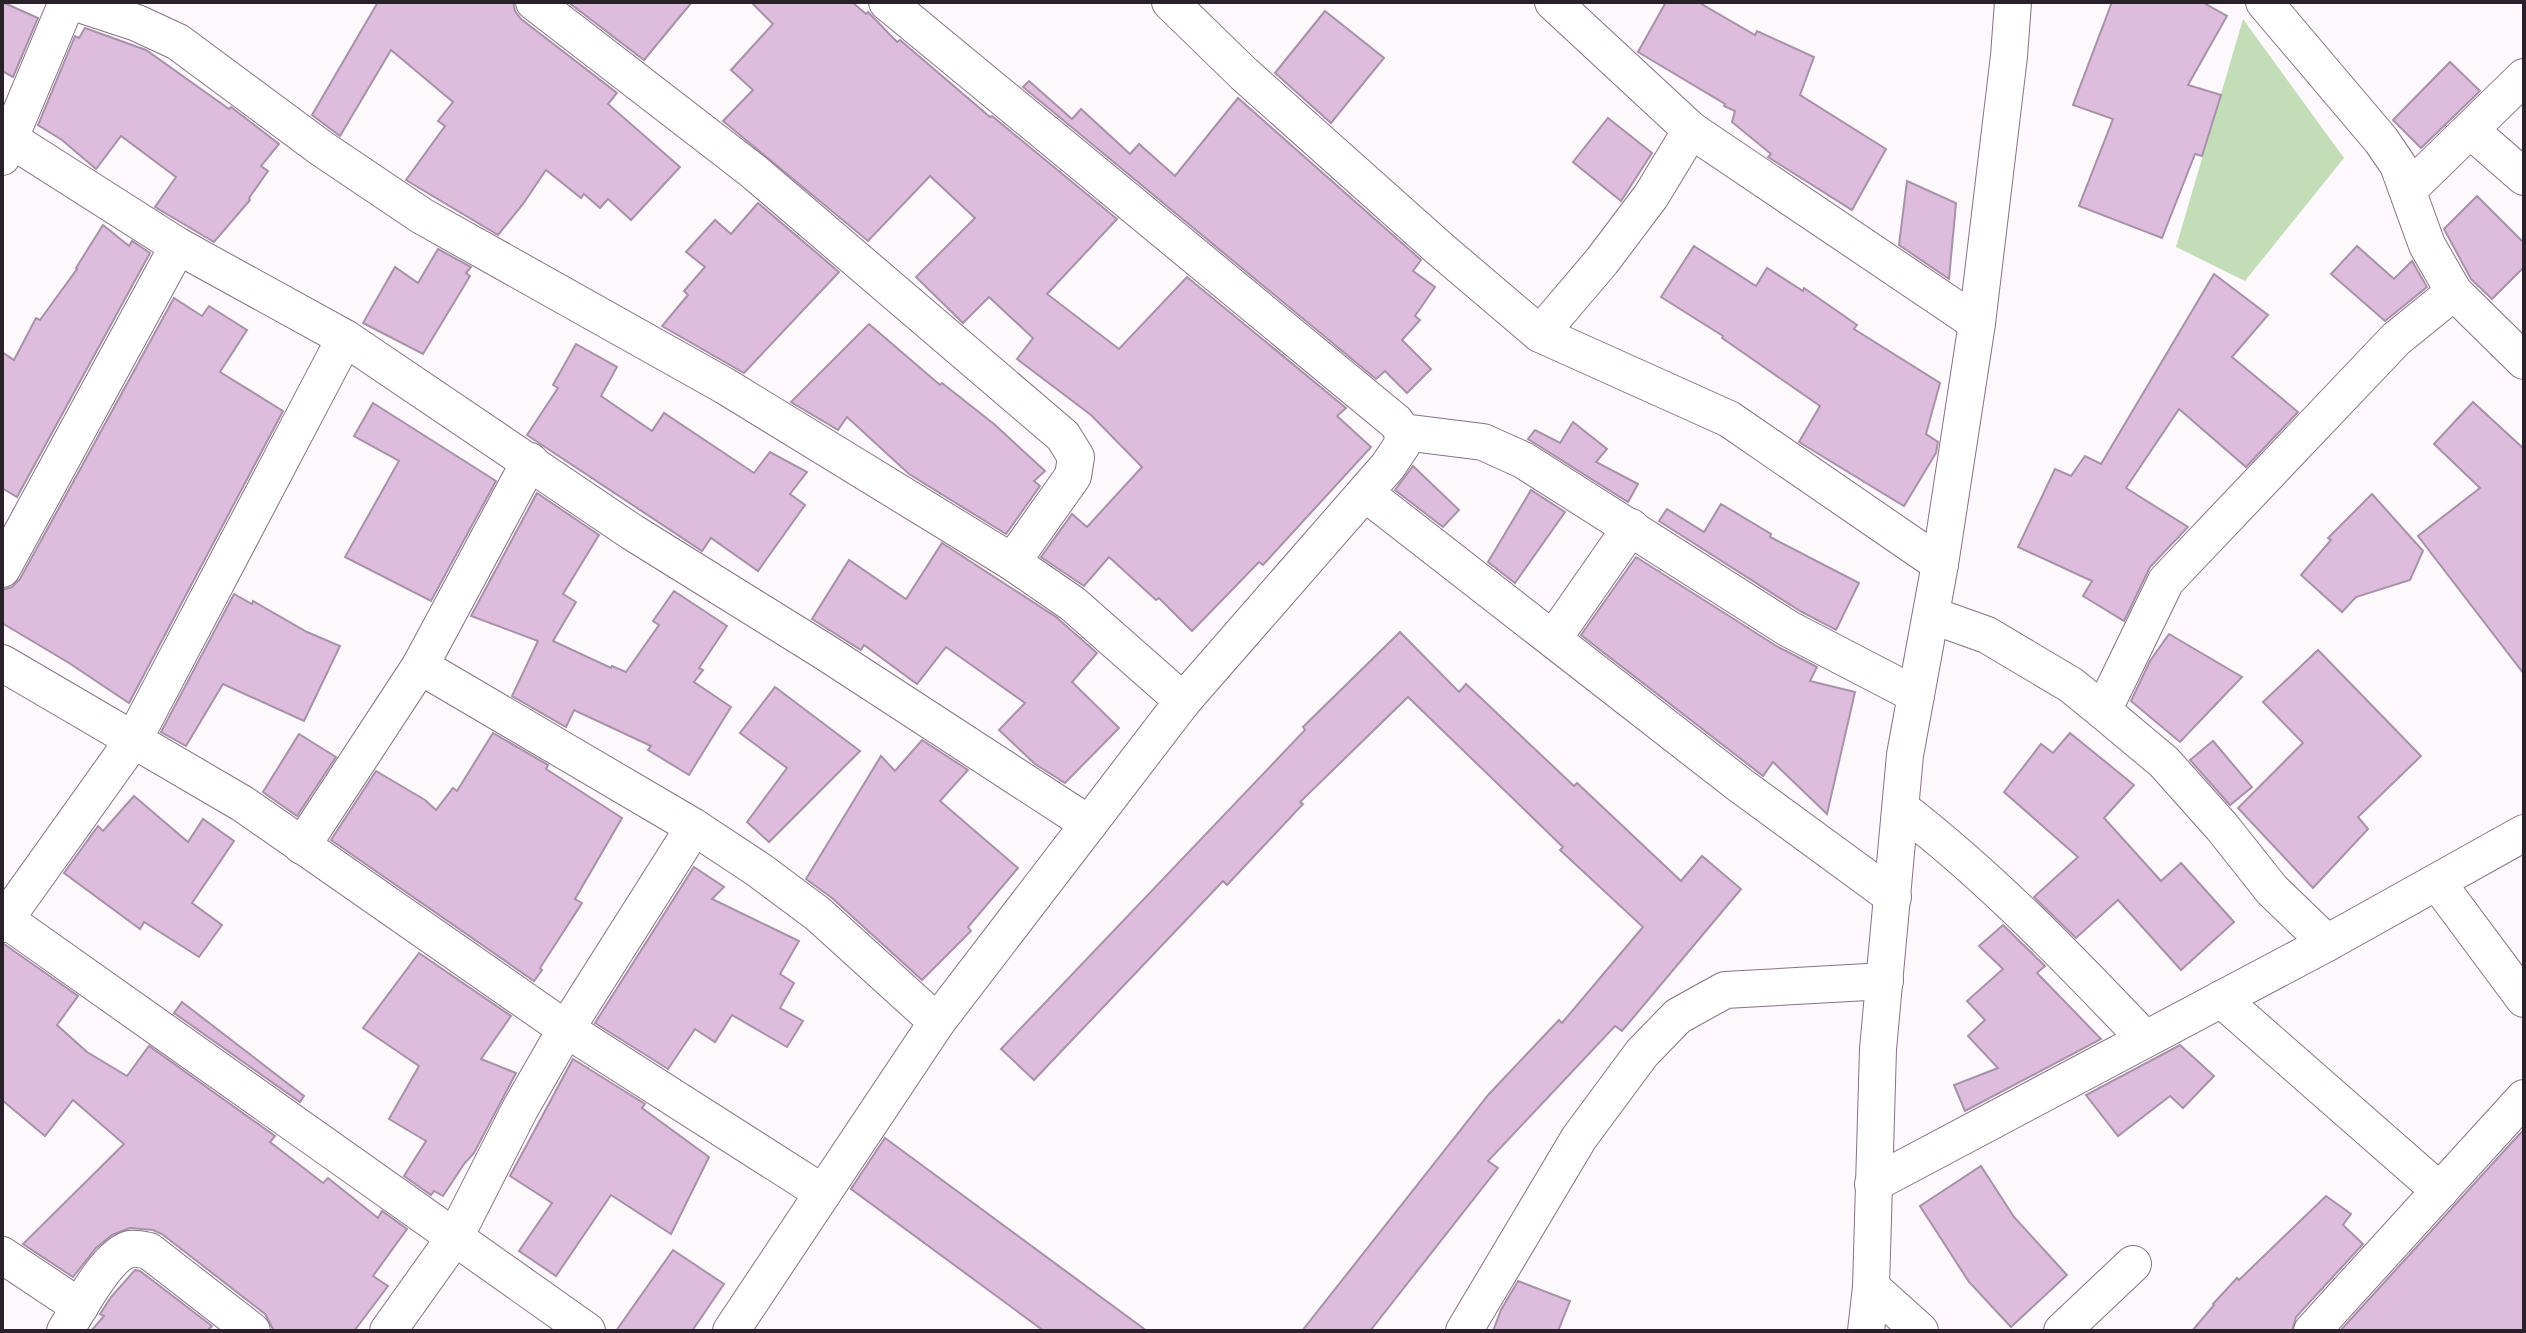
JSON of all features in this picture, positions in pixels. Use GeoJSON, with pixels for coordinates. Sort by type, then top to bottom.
{"type":"FeatureCollection","features":[{"type":"Feature","properties":{"kind":"street"},"geometry":{"type":"LineString","coordinates":[[67,2],[6,148],[345,338],[632,532],[825,652],[1089,824]]}},
{"type":"Feature","properties":{"kind":"street"},"geometry":{"type":"LineString","coordinates":[[73,2],[137,23],[178,42],[321,148],[422,216],[725,386],[1012,562],[1073,604],[1183,701]]}},
{"type":"Feature","properties":{"kind":"street"},"geometry":{"type":"LineString","coordinates":[[534,2],[753,171],[1063,436],[1076,457],[1073,476],[1012,562]]}},
{"type":"Feature","properties":{"kind":"street"},"geometry":{"type":"LineString","coordinates":[[731,1331],[937,1022],[1183,701],[1365,493],[1402,445],[1403,432],[1396,422],[887,2]]}},
{"type":"Feature","properties":{"kind":"street"},"geometry":{"type":"LineString","coordinates":[[1170,2],[1244,74],[1540,334],[1729,419],[1940,564]]}},
{"type":"Feature","properties":{"kind":"street"},"geometry":{"type":"LineString","coordinates":[[1553,2],[1691,130],[1977,323]]}},
{"type":"Feature","properties":{"kind":"street"},"geometry":{"type":"LineString","coordinates":[[1866,1331],[1871,1287],[1878,1049],[1905,755],[1940,564],[1977,323],[2013,2]]}},
{"type":"Feature","properties":{"kind":"street"},"geometry":{"type":"LineString","coordinates":[[2264,2],[2381,140],[2398,165],[2427,245],[2454,292],[2524,361]]}},
{"type":"Feature","properties":{"kind":"street"},"geometry":{"type":"LineString","coordinates":[[2408,190],[2524,77]]}},
{"type":"Feature","properties":{"kind":"street"},"geometry":{"type":"LineString","coordinates":[[1540,334],[1643,207],[1691,130]]}},
{"type":"Feature","properties":{"kind":"street"},"geometry":{"type":"LineString","coordinates":[[2470,130],[2524,177]]}},
{"type":"Feature","properties":{"kind":"street"},"geometry":{"type":"LineString","coordinates":[[2,569],[178,246]]}},
{"type":"Feature","properties":{"kind":"street"},"geometry":{"type":"LineString","coordinates":[[2103,711],[2166,581],[2396,339],[2454,292]]}},
{"type":"Feature","properties":{"kind":"street"},"geometry":{"type":"LineString","coordinates":[[345,338],[134,739],[3,921],[587,1331]]}},
{"type":"Feature","properties":{"kind":"street"},"geometry":{"type":"LineString","coordinates":[[1403,432],[1483,442],[1523,460],[1789,629],[1916,695]]}},
{"type":"Feature","properties":{"kind":"street"},"geometry":{"type":"LineString","coordinates":[[302,846],[420,666],[530,461]]}},
{"type":"Feature","properties":{"kind":"street"},"geometry":{"type":"LineString","coordinates":[[1365,493],[1740,785],[1893,897]]}},
{"type":"Feature","properties":{"kind":"street"},"geometry":{"type":"LineString","coordinates":[[1553,639],[1631,527]]}},
{"type":"Feature","properties":{"kind":"street"},"geometry":{"type":"LineString","coordinates":[[1931,615],[1987,635],[2071,685],[2103,711],[2164,762],[2222,827],[2272,890],[2327,943]]}},
{"type":"Feature","properties":{"kind":"street"},"geometry":{"type":"LineString","coordinates":[[2,663],[243,804],[566,1029],[823,1193]]}},
{"type":"Feature","properties":{"kind":"street"},"geometry":{"type":"LineString","coordinates":[[420,666],[694,827],[759,870],[818,914],[937,1022]]}},
{"type":"Feature","properties":{"kind":"street"},"geometry":{"type":"LineString","coordinates":[[1902,809],[1955,850],[2035,923],[2145,1039]]}},
{"type":"Feature","properties":{"kind":"street"},"geometry":{"type":"LineString","coordinates":[[388,1331],[455,1237],[520,1109],[566,1029],[694,827]]}},
{"type":"Feature","properties":{"kind":"street"},"geometry":{"type":"LineString","coordinates":[[1873,1184],[2327,943],[2524,833]]}},
{"type":"Feature","properties":{"kind":"street"},"geometry":{"type":"LineString","coordinates":[[2437,882],[2524,999]]}},
{"type":"Feature","properties":{"kind":"street"},"geometry":{"type":"LineString","coordinates":[[1464,1331],[1579,1138],[1642,1053],[1678,1016],[1725,990],[1885,981]]}},
{"type":"Feature","properties":{"kind":"street"},"geometry":{"type":"LineString","coordinates":[[2221,999],[2440,1191]]}},
{"type":"Feature","properties":{"kind":"street"},"geometry":{"type":"LineString","coordinates":[[2312,1331],[2524,1098]]}},
{"type":"Feature","properties":{"kind":"street"},"geometry":{"type":"LineString","coordinates":[[2,1255],[73,1319],[117,1256],[131,1249],[149,1251],[252,1331]]}},
{"type":"Feature","properties":{"kind":"street"},"geometry":{"type":"LineString","coordinates":[[2062,1331],[2133,1264]]}},
{"type":"Feature","properties":{"kind":"street"},"geometry":{"type":"LineString","coordinates":[[1871,1287],[1920,1331]]}},
{"type":"Feature","properties":{"kind":"green space"},"geometry":{"type":"Polygon","coordinates":[[[2243,19],[2344,158],[2245,281],[2176,247],[2243,19]]]}},
{"type":"Feature","properties":{"kind":"building"},"geometry":{"type":"Polygon","coordinates":[[[2,2],[38,18],[13,77],[2,71],[2,2]]]}},
{"type":"Feature","properties":{"kind":"building"},"geometry":{"type":"Polygon","coordinates":[[[378,2],[513,2],[521,19],[617,93],[608,104],[680,167],[631,220],[608,199],[600,208],[584,194],[581,198],[546,170],[498,235],[406,180],[445,126],[438,121],[453,102],[391,50],[340,136],[312,115],[378,2]]]}},
{"type":"Feature","properties":{"kind":"building"},"geometry":{"type":"Polygon","coordinates":[[[568,2],[692,2],[644,60],[568,2]]]}},
{"type":"Feature","properties":{"kind":"building"},"geometry":{"type":"Polygon","coordinates":[[[751,2],[852,2],[866,14],[868,12],[897,42],[900,40],[1117,219],[1047,294],[1119,349],[1187,277],[1346,408],[1337,416],[1371,447],[1263,565],[1259,562],[1192,631],[1159,598],[1156,600],[1109,557],[1084,586],[1041,557],[1072,514],[1087,527],[1142,467],[1091,415],[1017,359],[1033,338],[989,297],[963,323],[916,277],[975,218],[930,176],[868,241],[723,121],[753,90],[731,70],[773,24],[751,2]]]}},
{"type":"Feature","properties":{"kind":"building"},"geometry":{"type":"Polygon","coordinates":[[[1666,2],[1698,2],[1755,35],[1757,31],[1814,57],[1800,95],[1886,149],[1852,210],[1768,157],[1771,154],[1732,122],[1735,111],[1638,52],[1666,2]]]}},
{"type":"Feature","properties":{"kind":"building"},"geometry":{"type":"Polygon","coordinates":[[[2112,2],[2202,2],[2227,16],[2188,85],[2221,95],[2202,156],[2195,154],[2162,238],[2079,206],[2113,119],[2073,105],[2112,2]]]}},
{"type":"Feature","properties":{"kind":"building"},"geometry":{"type":"Polygon","coordinates":[[[1325,11],[1384,58],[1331,123],[1275,73],[1325,11]]]}},
{"type":"Feature","properties":{"kind":"building"},"geometry":{"type":"Polygon","coordinates":[[[85,28],[146,50],[229,109],[231,107],[279,144],[261,166],[268,171],[250,200],[214,242],[155,207],[176,177],[121,136],[96,169],[62,140],[38,125],[75,36],[79,38],[85,28]]]}},
{"type":"Feature","properties":{"kind":"building"},"geometry":{"type":"Polygon","coordinates":[[[2450,62],[2480,91],[2421,148],[2393,120],[2450,62]]]}},
{"type":"Feature","properties":{"kind":"building"},"geometry":{"type":"Polygon","coordinates":[[[1029,81],[1072,119],[1081,109],[1130,154],[1139,144],[1175,176],[1238,98],[1421,260],[1413,271],[1435,287],[1415,316],[1420,320],[1402,340],[1431,369],[1407,393],[1385,371],[1376,379],[1023,87],[1029,81]]]}},
{"type":"Feature","properties":{"kind":"building"},"geometry":{"type":"Polygon","coordinates":[[[1608,118],[1652,153],[1621,201],[1573,162],[1608,118]]]}},
{"type":"Feature","properties":{"kind":"building"},"geometry":{"type":"Polygon","coordinates":[[[1907,181],[1956,203],[1949,279],[1899,245],[1907,181]]]}},
{"type":"Feature","properties":{"kind":"building"},"geometry":{"type":"Polygon","coordinates":[[[2477,196],[2524,243],[2524,267],[2492,299],[2471,279],[2444,229],[2477,196]]]}},
{"type":"Feature","properties":{"kind":"building"},"geometry":{"type":"Polygon","coordinates":[[[758,203],[839,272],[744,373],[662,326],[688,295],[684,291],[705,267],[686,252],[715,220],[731,234],[758,203]]]}},
{"type":"Feature","properties":{"kind":"building"},"geometry":{"type":"Polygon","coordinates":[[[103,225],[129,246],[132,241],[150,253],[17,497],[2,488],[2,352],[14,360],[36,318],[40,320],[77,269],[103,225]]]}},
{"type":"Feature","properties":{"kind":"building"},"geometry":{"type":"Polygon","coordinates":[[[1694,246],[1756,286],[1767,268],[1803,291],[1804,288],[1857,325],[1854,329],[1940,383],[1926,434],[1938,442],[1936,453],[1904,506],[1799,442],[1820,406],[1723,336],[1661,297],[1694,246]]]}},
{"type":"Feature","properties":{"kind":"building"},"geometry":{"type":"Polygon","coordinates":[[[2357,246],[2394,279],[2412,261],[2427,287],[2385,321],[2331,274],[2357,246]]]}},
{"type":"Feature","properties":{"kind":"building"},"geometry":{"type":"Polygon","coordinates":[[[438,249],[471,267],[466,273],[470,276],[423,354],[363,323],[395,267],[418,283],[438,249]]]}},
{"type":"Feature","properties":{"kind":"building"},"geometry":{"type":"Polygon","coordinates":[[[2214,274],[2268,315],[2232,357],[2298,412],[2246,467],[2179,409],[2126,488],[2188,527],[2150,567],[2124,621],[2083,596],[2092,581],[2018,547],[2055,469],[2071,476],[2085,456],[2101,464],[2214,274]]]}},
{"type":"Feature","properties":{"kind":"building"},"geometry":{"type":"Polygon","coordinates":[[[174,298],[202,316],[209,306],[247,330],[220,372],[283,411],[129,703],[2,623],[2,590],[12,587],[20,579],[174,298]]]}},
{"type":"Feature","properties":{"kind":"building"},"geometry":{"type":"Polygon","coordinates":[[[869,324],[940,385],[942,383],[994,424],[1045,471],[1034,481],[1040,486],[1006,534],[909,474],[847,417],[838,430],[791,402],[869,324]]]}},
{"type":"Feature","properties":{"kind":"building"},"geometry":{"type":"Polygon","coordinates":[[[576,344],[617,367],[601,396],[652,431],[664,413],[754,473],[770,452],[807,472],[790,494],[805,505],[758,571],[711,538],[702,551],[527,435],[558,388],[553,385],[576,344]]]}},
{"type":"Feature","properties":{"kind":"building"},"geometry":{"type":"Polygon","coordinates":[[[2473,402],[2524,449],[2524,674],[2418,536],[2480,488],[2434,444],[2473,402]]]}},
{"type":"Feature","properties":{"kind":"building"},"geometry":{"type":"Polygon","coordinates":[[[373,403],[496,481],[431,601],[345,557],[399,461],[354,436],[373,403]]]}},
{"type":"Feature","properties":{"kind":"building"},"geometry":{"type":"Polygon","coordinates":[[[1573,422],[1607,449],[1596,462],[1638,484],[1628,502],[1528,439],[1535,430],[1560,443],[1573,422]]]}},
{"type":"Feature","properties":{"kind":"building"},"geometry":{"type":"Polygon","coordinates":[[[1413,466],[1459,510],[1443,527],[1395,490],[1413,466]]]}},
{"type":"Feature","properties":{"kind":"building"},"geometry":{"type":"Polygon","coordinates":[[[1531,490],[1565,512],[1515,583],[1488,562],[1531,490]]]}},
{"type":"Feature","properties":{"kind":"building"},"geometry":{"type":"Polygon","coordinates":[[[537,493],[599,535],[563,594],[576,602],[553,641],[626,672],[659,625],[653,621],[674,591],[727,626],[699,668],[703,670],[694,682],[731,707],[689,775],[648,750],[651,746],[574,710],[566,727],[512,696],[538,641],[471,616],[537,493]]]}},
{"type":"Feature","properties":{"kind":"building"},"geometry":{"type":"Polygon","coordinates":[[[2372,494],[2423,551],[2410,580],[2356,597],[2342,612],[2301,575],[2331,540],[2328,538],[2372,494]]]}},
{"type":"Feature","properties":{"kind":"building"},"geometry":{"type":"Polygon","coordinates":[[[1721,504],[1771,534],[1770,537],[1859,583],[1836,630],[1800,611],[1659,521],[1667,509],[1704,532],[1721,504]]]}},
{"type":"Feature","properties":{"kind":"building"},"geometry":{"type":"Polygon","coordinates":[[[942,543],[1056,617],[1097,653],[1072,682],[1119,728],[1065,783],[1035,764],[999,730],[1025,703],[946,647],[917,684],[864,645],[861,650],[812,619],[849,560],[906,599],[942,543]]]}},
{"type":"Feature","properties":{"kind":"building"},"geometry":{"type":"Polygon","coordinates":[[[1636,557],[1778,647],[1817,667],[1810,681],[1855,692],[1827,814],[1773,762],[1763,776],[1581,635],[1636,557]]]}},
{"type":"Feature","properties":{"kind":"building"},"geometry":{"type":"Polygon","coordinates":[[[234,594],[340,646],[304,721],[223,684],[186,746],[161,732],[234,594]]]}},
{"type":"Feature","properties":{"kind":"building"},"geometry":{"type":"Polygon","coordinates":[[[1400,632],[1459,692],[1466,684],[1681,881],[1702,856],[1741,889],[1622,1031],[1615,1026],[1488,1161],[1498,1168],[1370,1331],[1302,1331],[1489,1094],[1559,1020],[1562,1023],[1643,927],[1560,850],[1563,847],[1408,697],[1300,802],[1303,804],[1227,885],[1223,881],[1034,1080],[1001,1049],[1305,730],[1303,727],[1400,632]]]}},
{"type":"Feature","properties":{"kind":"building"},"geometry":{"type":"Polygon","coordinates":[[[2169,634],[2242,677],[2180,742],[2131,701],[2150,661],[2169,634]]]}},
{"type":"Feature","properties":{"kind":"building"},"geometry":{"type":"Polygon","coordinates":[[[2318,650],[2421,756],[2358,817],[2368,829],[2313,888],[2238,808],[2303,743],[2263,702],[2318,650]]]}},
{"type":"Feature","properties":{"kind":"building"},"geometry":{"type":"Polygon","coordinates":[[[775,687],[860,751],[769,842],[747,822],[787,768],[740,733],[775,687]]]}},
{"type":"Feature","properties":{"kind":"building"},"geometry":{"type":"Polygon","coordinates":[[[493,733],[548,765],[546,769],[622,818],[575,899],[582,903],[534,981],[331,840],[376,771],[436,810],[453,788],[457,791],[493,733]]]}},
{"type":"Feature","properties":{"kind":"building"},"geometry":{"type":"Polygon","coordinates":[[[2070,733],[2134,785],[2104,818],[2161,881],[2181,863],[2234,922],[2181,970],[2118,900],[2076,938],[2034,897],[2078,857],[2004,792],[2041,744],[2053,753],[2070,733]]]}},
{"type":"Feature","properties":{"kind":"building"},"geometry":{"type":"Polygon","coordinates":[[[299,734],[336,757],[297,816],[263,792],[299,734]]]}},
{"type":"Feature","properties":{"kind":"building"},"geometry":{"type":"Polygon","coordinates":[[[922,740],[968,770],[940,801],[1018,868],[968,927],[971,931],[922,980],[832,898],[806,879],[881,756],[895,771],[922,740]]]}},
{"type":"Feature","properties":{"kind":"building"},"geometry":{"type":"Polygon","coordinates":[[[2213,741],[2252,787],[2230,805],[2190,760],[2213,741]]]}},
{"type":"Feature","properties":{"kind":"building"},"geometry":{"type":"Polygon","coordinates":[[[134,796],[188,842],[203,819],[234,841],[192,903],[222,925],[199,957],[144,922],[140,929],[64,873],[98,826],[103,831],[134,796]]]}},
{"type":"Feature","properties":{"kind":"building"},"geometry":{"type":"Polygon","coordinates":[[[694,867],[724,887],[712,899],[799,941],[780,974],[794,983],[780,1008],[803,1021],[787,1047],[732,1015],[715,1042],[695,1029],[668,1069],[595,1023],[694,867]]]}},
{"type":"Feature","properties":{"kind":"building"},"geometry":{"type":"Polygon","coordinates":[[[2003,925],[2045,966],[2037,973],[2101,1039],[1965,1111],[1954,1085],[1998,1068],[1968,1036],[1985,1020],[1967,1001],[2003,969],[1979,946],[2003,925]]]}},
{"type":"Feature","properties":{"kind":"building"},"geometry":{"type":"Polygon","coordinates":[[[4,944],[78,996],[57,1025],[87,1052],[127,1076],[149,1046],[275,1136],[270,1142],[323,1183],[328,1178],[378,1218],[382,1211],[407,1229],[373,1276],[388,1286],[354,1331],[274,1331],[265,1314],[153,1230],[130,1228],[112,1235],[96,1248],[73,1277],[23,1244],[124,1144],[73,1100],[45,1136],[2,1100],[4,944]]]}},
{"type":"Feature","properties":{"kind":"building"},"geometry":{"type":"Polygon","coordinates":[[[419,953],[511,1016],[481,1059],[516,1073],[474,1153],[443,1196],[434,1191],[431,1195],[404,1176],[426,1141],[389,1119],[419,1066],[363,1028],[419,953]]]}},
{"type":"Feature","properties":{"kind":"building"},"geometry":{"type":"Polygon","coordinates":[[[182,1002],[304,1096],[300,1102],[174,1013],[182,1002]]]}},
{"type":"Feature","properties":{"kind":"building"},"geometry":{"type":"Polygon","coordinates":[[[2180,1045],[2214,1076],[2183,1108],[2170,1096],[2118,1136],[2086,1095],[2180,1045]]]}},
{"type":"Feature","properties":{"kind":"building"},"geometry":{"type":"Polygon","coordinates":[[[573,1059],[645,1104],[642,1108],[709,1157],[671,1234],[611,1195],[556,1276],[519,1251],[552,1203],[510,1176],[573,1059]]]}},
{"type":"Feature","properties":{"kind":"building"},"geometry":{"type":"Polygon","coordinates":[[[2524,1130],[2524,1331],[2340,1331],[2515,1139],[2524,1130]]]}},
{"type":"Feature","properties":{"kind":"building"},"geometry":{"type":"Polygon","coordinates":[[[885,1138],[1147,1331],[1044,1331],[851,1189],[885,1138]]]}},
{"type":"Feature","properties":{"kind":"building"},"geometry":{"type":"Polygon","coordinates":[[[1981,1166],[2014,1217],[2067,1275],[2011,1327],[1969,1282],[1920,1206],[1981,1166]]]}},
{"type":"Feature","properties":{"kind":"building"},"geometry":{"type":"Polygon","coordinates":[[[2326,1196],[2351,1214],[2343,1225],[2363,1244],[2296,1317],[2292,1331],[2192,1331],[2237,1278],[2239,1280],[2326,1196]]]}},
{"type":"Feature","properties":{"kind":"building"},"geometry":{"type":"Polygon","coordinates":[[[673,1250],[724,1284],[692,1331],[616,1331],[673,1250]]]}},
{"type":"Feature","properties":{"kind":"building"},"geometry":{"type":"Polygon","coordinates":[[[135,1270],[212,1326],[207,1331],[91,1331],[104,1316],[100,1314],[111,1297],[135,1270]]]}},
{"type":"Feature","properties":{"kind":"building"},"geometry":{"type":"Polygon","coordinates":[[[1518,1281],[1570,1301],[1558,1331],[1493,1331],[1518,1281]]]}}]}
